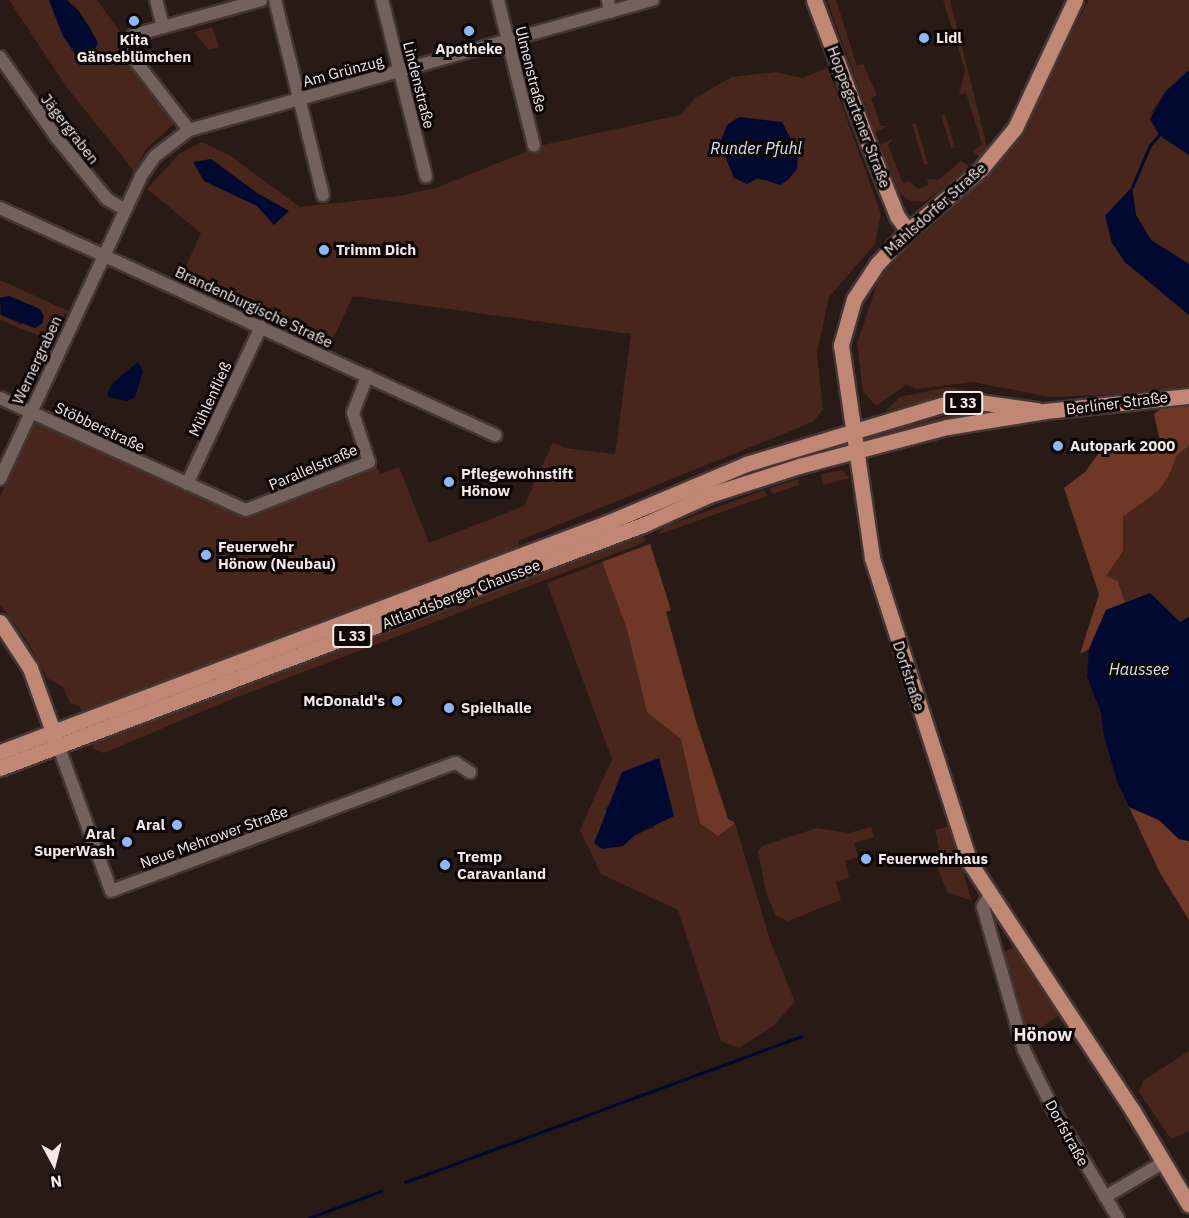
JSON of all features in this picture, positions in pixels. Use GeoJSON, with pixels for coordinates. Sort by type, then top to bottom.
{"type":"FeatureCollection","features":[{"type":"Feature","properties":{"kind":"main road","name":"Hoppegartener Straße"},"geometry":{"type":"LineString","coordinates":[[814,0],[897,216],[908,231]]}},
{"type":"Feature","properties":{"kind":"main road","name":"Mahlsdorfer Straße"},"geometry":{"type":"LineString","coordinates":[[855,449],[841,345],[844,326],[854,299],[877,264],[908,231],[981,169],[1015,128],[1075,0]]}},
{"type":"Feature","properties":{"kind":"main road","name":"Berliner Straße"},"geometry":{"type":"LineString","coordinates":[[855,449],[947,427],[1046,411],[1189,396]]}},
{"type":"Feature","properties":{"kind":"main road","name":"Berliner Straße"},"geometry":{"type":"LineString","coordinates":[[852,430],[942,405],[979,402],[1046,411]]}},
{"type":"Feature","properties":{"kind":"main road","name":"Altlandsberger Chaussee"},"geometry":{"type":"LineString","coordinates":[[0,768],[56,738],[609,522],[746,464],[852,430]]}},
{"type":"Feature","properties":{"kind":"main road","name":"Altlandsberger Chaussee"},"geometry":{"type":"LineString","coordinates":[[0,752],[56,738],[645,524],[709,495],[855,449]]}},
{"type":"Feature","properties":{"kind":"main road","name":"Dorfstraße"},"geometry":{"type":"LineString","coordinates":[[855,449],[872,558],[970,863],[989,896],[1164,1162],[1189,1205]]}},
{"type":"Feature","properties":{"kind":"main road"},"geometry":{"type":"LineString","coordinates":[[0,622],[30,668],[56,738]]}},
{"type":"Feature","properties":{"kind":"street"},"geometry":{"type":"LineString","coordinates":[[156,0],[168,26]]}},
{"type":"Feature","properties":{"kind":"street"},"geometry":{"type":"LineString","coordinates":[[189,130],[130,51],[134,35],[261,0]]}},
{"type":"Feature","properties":{"kind":"street"},"geometry":{"type":"LineString","coordinates":[[275,0],[323,195]]}},
{"type":"Feature","properties":{"kind":"street","name":"Lindenstraße"},"geometry":{"type":"LineString","coordinates":[[382,0],[426,177]]}},
{"type":"Feature","properties":{"kind":"street","name":"Ulmenstraße"},"geometry":{"type":"LineString","coordinates":[[498,0],[534,146]]}},
{"type":"Feature","properties":{"kind":"street","name":"Am Grünzug"},"geometry":{"type":"LineString","coordinates":[[104,254],[155,156],[189,130],[508,40],[609,6],[653,0]]}},
{"type":"Feature","properties":{"kind":"street","name":"Jägergraben"},"geometry":{"type":"LineString","coordinates":[[1,62],[64,147],[107,200],[125,210]]}},
{"type":"Feature","properties":{"kind":"street","name":"Brandenburgische Straße"},"geometry":{"type":"LineString","coordinates":[[0,208],[495,435]]}},
{"type":"Feature","properties":{"kind":"street","name":"Wernergraben"},"geometry":{"type":"LineString","coordinates":[[0,480],[104,254]]}},
{"type":"Feature","properties":{"kind":"street","name":"Mühlenfließ"},"geometry":{"type":"LineString","coordinates":[[187,484],[261,327]]}},
{"type":"Feature","properties":{"kind":"street","name":"Parallelstraße"},"geometry":{"type":"LineString","coordinates":[[187,484],[246,510],[363,466],[369,462],[368,456],[353,413],[367,376]]}},
{"type":"Feature","properties":{"kind":"street","name":"Stöbberstraße"},"geometry":{"type":"LineString","coordinates":[[0,398],[187,484]]}},
{"type":"Feature","properties":{"kind":"street","name":"Neue Mehrower Straße"},"geometry":{"type":"LineString","coordinates":[[56,738],[111,891],[456,763],[470,772]]}},
{"type":"Feature","properties":{"kind":"street","name":"Dorfstraße"},"geometry":{"type":"LineString","coordinates":[[989,896],[983,906],[1024,1050],[1053,1109],[1118,1218]]}},
{"type":"Feature","properties":{"kind":"street"},"geometry":{"type":"LineString","coordinates":[[1105,1197],[1164,1162]]}},
{"type":"Feature","properties":{"kind":"shaded area"},"geometry":{"type":"Polygon","coordinates":[[[9,0],[49,0],[63,36],[82,59],[91,60],[96,54],[91,28],[67,0],[97,0],[125,39],[125,55],[176,122],[147,148],[134,171],[68,89],[9,0]]]}},
{"type":"Feature","properties":{"kind":"shaded area"},"geometry":{"type":"Polygon","coordinates":[[[827,0],[836,0],[857,66],[863,64],[877,95],[871,98],[881,126],[888,126],[875,132],[827,0]]]}},
{"type":"Feature","properties":{"kind":"shaded area"},"geometry":{"type":"Polygon","coordinates":[[[943,0],[950,0],[988,151],[981,159],[973,151],[982,144],[966,93],[959,95],[965,70],[943,0]]]}},
{"type":"Feature","properties":{"kind":"shaded area"},"geometry":{"type":"Polygon","coordinates":[[[1089,0],[1189,0],[1189,70],[1166,91],[1152,111],[1159,135],[1189,155],[1189,264],[1151,240],[1136,215],[1132,187],[1105,216],[1125,262],[1189,315],[1189,391],[1050,397],[972,382],[917,389],[906,385],[876,406],[863,391],[857,344],[878,281],[894,256],[1001,162],[1089,0]]]}},
{"type":"Feature","properties":{"kind":"shaded area"},"geometry":{"type":"Polygon","coordinates":[[[212,27],[219,47],[209,50],[194,32],[212,27]]]}},
{"type":"Feature","properties":{"kind":"shaded area"},"geometry":{"type":"Polygon","coordinates":[[[828,67],[881,214],[875,244],[829,297],[817,353],[823,409],[813,422],[518,541],[520,548],[82,712],[79,706],[70,703],[63,687],[47,678],[27,641],[0,604],[0,497],[33,422],[189,493],[253,513],[376,466],[380,474],[399,467],[429,543],[524,506],[553,442],[565,448],[615,454],[631,334],[353,296],[332,341],[183,273],[201,233],[147,189],[179,154],[202,142],[229,155],[300,207],[399,196],[436,188],[543,145],[680,115],[695,98],[732,77],[775,72],[803,78],[828,67]],[[791,141],[720,143],[734,178],[766,180],[798,153],[791,141]],[[211,159],[204,181],[257,206],[274,224],[289,211],[257,193],[211,159]]]}},
{"type":"Feature","properties":{"kind":"shaded area"},"geometry":{"type":"Polygon","coordinates":[[[945,114],[955,147],[951,148],[941,115],[945,114]]]}},
{"type":"Feature","properties":{"kind":"shaded area"},"geometry":{"type":"Polygon","coordinates":[[[916,123],[928,164],[924,165],[912,124],[916,123]]]}},
{"type":"Feature","properties":{"kind":"shaded area"},"geometry":{"type":"Polygon","coordinates":[[[893,139],[888,145],[903,183],[909,181],[918,189],[928,185],[927,179],[938,180],[961,161],[971,168],[924,202],[910,201],[899,192],[880,144],[893,139]]]}},
{"type":"Feature","properties":{"kind":"shaded area"},"geometry":{"type":"Polygon","coordinates":[[[0,280],[70,312],[65,314],[52,341],[0,320],[0,314],[21,325],[33,306],[9,296],[0,298],[0,280]]]}},
{"type":"Feature","properties":{"kind":"shaded area"},"geometry":{"type":"Polygon","coordinates":[[[948,387],[987,394],[948,395],[885,411],[900,397],[948,387]]]}},
{"type":"Feature","properties":{"kind":"shaded area"},"geometry":{"type":"Polygon","coordinates":[[[1165,406],[1189,406],[1189,446],[1177,455],[1168,478],[1158,491],[1123,517],[1123,551],[1106,576],[1118,581],[1125,603],[1106,610],[1089,649],[1080,654],[1099,594],[1064,488],[1085,472],[1103,447],[1153,450],[1160,441],[1154,414],[1165,406]]]}},
{"type":"Feature","properties":{"kind":"shaded area"},"geometry":{"type":"Polygon","coordinates":[[[992,413],[890,436],[888,430],[957,414],[992,413]]]}},
{"type":"Feature","properties":{"kind":"shaded area"},"geometry":{"type":"Polygon","coordinates":[[[1189,446],[1189,617],[1180,622],[1150,593],[1125,603],[1118,581],[1105,576],[1123,551],[1123,517],[1158,491],[1168,478],[1177,455],[1189,446]]]}},
{"type":"Feature","properties":{"kind":"shaded area"},"geometry":{"type":"Polygon","coordinates":[[[842,470],[850,478],[823,485],[821,474],[842,470]]]}},
{"type":"Feature","properties":{"kind":"shaded area"},"geometry":{"type":"Polygon","coordinates":[[[798,479],[799,485],[772,494],[770,488],[798,479]]]}},
{"type":"Feature","properties":{"kind":"shaded area"},"geometry":{"type":"Polygon","coordinates":[[[764,490],[767,496],[657,535],[664,527],[764,490]]]}},
{"type":"Feature","properties":{"kind":"shaded area"},"geometry":{"type":"Polygon","coordinates":[[[640,533],[646,539],[643,543],[227,701],[104,753],[95,750],[91,741],[640,533]]]}},
{"type":"Feature","properties":{"kind":"shaded area"},"geometry":{"type":"Polygon","coordinates":[[[650,544],[671,610],[666,612],[695,718],[728,819],[735,823],[770,940],[795,1002],[774,1025],[739,1048],[721,1041],[678,910],[601,874],[580,830],[612,759],[547,583],[650,544]],[[614,800],[605,809],[623,846],[635,835],[655,827],[614,800]]]}},
{"type":"Feature","properties":{"kind":"shaded area"},"geometry":{"type":"Polygon","coordinates":[[[650,544],[671,610],[666,612],[695,718],[728,819],[735,823],[718,836],[700,823],[681,739],[647,712],[627,629],[602,562],[650,544]]]}},
{"type":"Feature","properties":{"kind":"shaded area"},"geometry":{"type":"Polygon","coordinates":[[[1129,807],[1159,820],[1179,839],[1189,841],[1189,920],[1160,873],[1129,807]]]}},
{"type":"Feature","properties":{"kind":"shaded area"},"geometry":{"type":"Polygon","coordinates":[[[950,826],[970,900],[947,892],[937,866],[943,862],[935,851],[939,847],[935,830],[950,826]]]}},
{"type":"Feature","properties":{"kind":"shaded area"},"geometry":{"type":"Polygon","coordinates":[[[871,827],[874,837],[854,843],[858,857],[845,861],[849,877],[836,882],[841,900],[788,921],[776,916],[766,893],[758,851],[762,846],[817,828],[849,833],[871,827]]]}},
{"type":"Feature","properties":{"kind":"shaded area"},"geometry":{"type":"Polygon","coordinates":[[[1015,947],[1061,1014],[1024,1039],[1000,954],[1015,947]]]}},
{"type":"Feature","properties":{"kind":"shaded area"},"geometry":{"type":"Polygon","coordinates":[[[1189,1051],[1189,1131],[1171,1139],[1139,1092],[1143,1081],[1189,1051]]]}},
{"type":"Feature","properties":{"kind":"water"},"geometry":{"type":"Polygon","coordinates":[[[49,0],[67,0],[79,11],[98,42],[91,60],[75,54],[63,36],[49,0]]]}},
{"type":"Feature","properties":{"kind":"water"},"geometry":{"type":"Polygon","coordinates":[[[1189,70],[1189,155],[1159,135],[1150,119],[1166,91],[1189,70]]]}},
{"type":"Feature","properties":{"kind":"water","name":"Runder Pfuhl"},"geometry":{"type":"Polygon","coordinates":[[[739,117],[782,122],[798,153],[797,169],[788,180],[780,185],[758,178],[747,184],[734,178],[720,143],[727,125],[739,117]]]}},
{"type":"Feature","properties":{"kind":"water"},"geometry":{"type":"Polygon","coordinates":[[[211,159],[257,193],[289,211],[274,225],[257,206],[204,181],[193,162],[211,159]]]}},
{"type":"Feature","properties":{"kind":"water"},"geometry":{"type":"Polygon","coordinates":[[[1132,187],[1136,215],[1151,240],[1189,264],[1189,315],[1125,262],[1112,243],[1105,216],[1132,187]]]}},
{"type":"Feature","properties":{"kind":"water"},"geometry":{"type":"Polygon","coordinates":[[[9,296],[40,309],[44,316],[42,324],[35,328],[1,315],[0,298],[9,296]]]}},
{"type":"Feature","properties":{"kind":"water"},"geometry":{"type":"Polygon","coordinates":[[[138,362],[143,371],[135,397],[127,401],[109,397],[107,394],[112,384],[138,362]]]}},
{"type":"Feature","properties":{"kind":"water","name":"Haussee"},"geometry":{"type":"Polygon","coordinates":[[[1150,593],[1180,622],[1189,617],[1189,841],[1179,839],[1159,820],[1129,807],[1117,781],[1104,736],[1101,712],[1087,677],[1089,649],[1106,610],[1150,593]]]}},
{"type":"Feature","properties":{"kind":"water"},"geometry":{"type":"Polygon","coordinates":[[[659,758],[674,816],[635,835],[623,846],[602,849],[594,843],[622,772],[659,758]]]}},
{"type":"Feature","properties":{"kind":"waterway"},"geometry":{"type":"LineString","coordinates":[[1132,187],[1150,145],[1159,135]]}},
{"type":"Feature","properties":{"kind":"waterway"},"geometry":{"type":"LineString","coordinates":[[405,1182],[801,1036]]}},
{"type":"Feature","properties":{"kind":"waterway"},"geometry":{"type":"LineString","coordinates":[[309,1218],[381,1191]]}},
{"type":"Feature","properties":{"kind":"place","name":"Kita Gänseblümchen"},"geometry":{"type":"Point","coordinates":[134,21]}},
{"type":"Feature","properties":{"kind":"place","name":"Apotheke"},"geometry":{"type":"Point","coordinates":[469,31]}},
{"type":"Feature","properties":{"kind":"place","name":"Lidl"},"geometry":{"type":"Point","coordinates":[924,38]}},
{"type":"Feature","properties":{"kind":"place","name":"Trimm Dich"},"geometry":{"type":"Point","coordinates":[324,250]}},
{"type":"Feature","properties":{"kind":"place","name":"Autopark 2000"},"geometry":{"type":"Point","coordinates":[1058,446]}},
{"type":"Feature","properties":{"kind":"place","name":"Pflegewohnstift Hönow"},"geometry":{"type":"Point","coordinates":[449,482]}},
{"type":"Feature","properties":{"kind":"place","name":"Feuerwehr Hönow (Neubau)"},"geometry":{"type":"Point","coordinates":[206,555]}},
{"type":"Feature","properties":{"kind":"place","name":"McDonald's"},"geometry":{"type":"Point","coordinates":[397,701]}},
{"type":"Feature","properties":{"kind":"place","name":"Spielhalle"},"geometry":{"type":"Point","coordinates":[449,708]}},
{"type":"Feature","properties":{"kind":"place","name":"Aral"},"geometry":{"type":"Point","coordinates":[177,825]}},
{"type":"Feature","properties":{"kind":"place","name":"Aral SuperWash"},"geometry":{"type":"Point","coordinates":[127,842]}},
{"type":"Feature","properties":{"kind":"place","name":"Feuerwehrhaus"},"geometry":{"type":"Point","coordinates":[866,859]}},
{"type":"Feature","properties":{"kind":"place","name":"Tremp Caravanland"},"geometry":{"type":"Point","coordinates":[445,865]}},
{"type":"Feature","properties":{"kind":"district","name":"Hönow"},"geometry":{"type":"Point","coordinates":[1043,1035]}}]}
